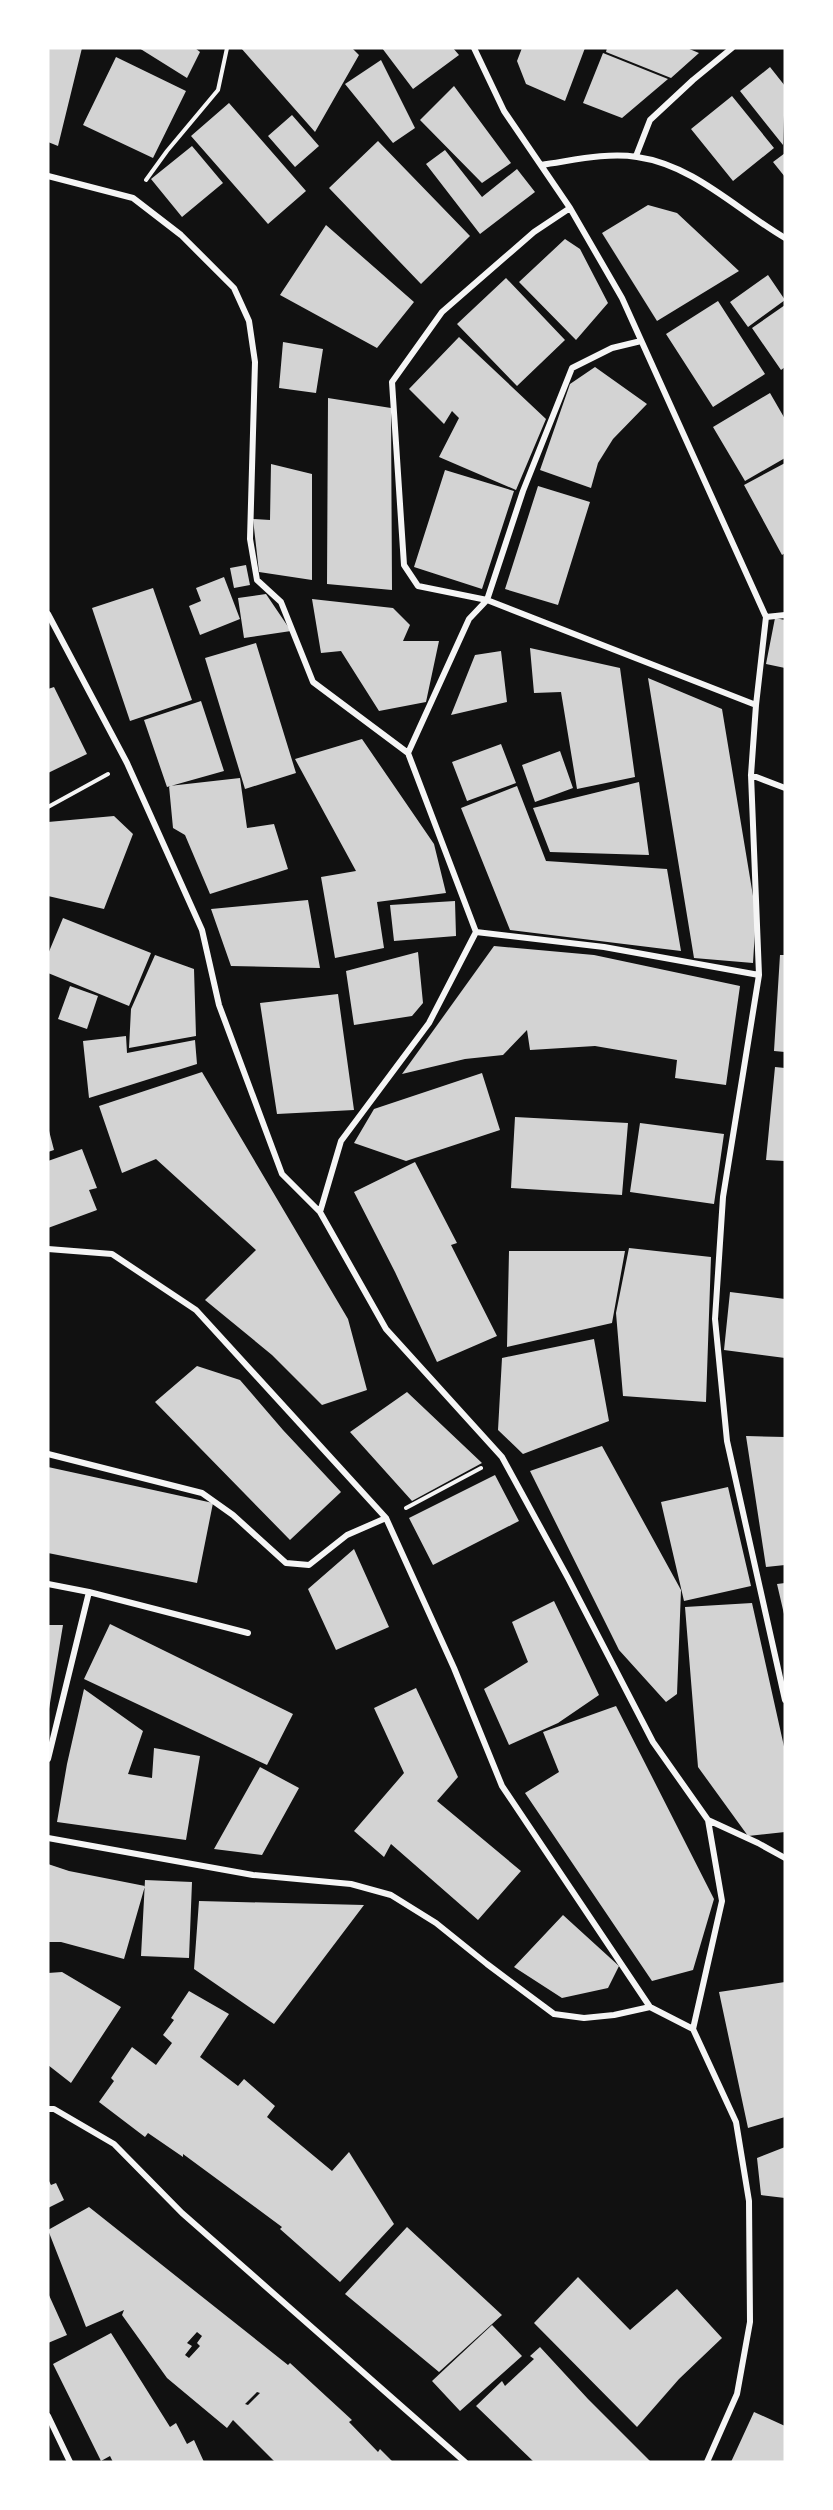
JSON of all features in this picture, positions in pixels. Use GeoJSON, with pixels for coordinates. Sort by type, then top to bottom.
{"type":"FeatureCollection","features":[{"type":"Feature","properties":{"kind":"street"},"geometry":{"type":"LineString","coordinates":[[474,48],[504,111],[570,208],[622,298],[766,617],[751,775],[759,975],[723,1197],[715,1319],[727,1441],[785,1700]]}},
{"type":"Feature","properties":{"kind":"street"},"geometry":{"type":"LineString","coordinates":[[636,156],[650,120],[732,48]]}},
{"type":"Feature","properties":{"kind":"street"},"geometry":{"type":"LineString","coordinates":[[541,165],[605,157],[636,156],[674,168],[710,187],[756,221],[785,238]]}},
{"type":"Feature","properties":{"kind":"street"},"geometry":{"type":"LineString","coordinates":[[48,176],[133,198],[181,235],[234,288],[249,321],[255,362],[250,539],[256,580],[281,602],[313,682],[408,753],[476,933],[429,1023],[341,1141],[320,1212]]}},
{"type":"Feature","properties":{"kind":"street"},"geometry":{"type":"LineString","coordinates":[[570,208],[534,232],[442,312],[392,382],[404,565],[418,586],[487,600],[756,705]]}},
{"type":"Feature","properties":{"kind":"street"},"geometry":{"type":"LineString","coordinates":[[408,753],[470,619],[487,600],[523,491],[572,368],[612,348],[641,341]]}},
{"type":"Feature","properties":{"kind":"street"},"geometry":{"type":"LineString","coordinates":[[48,614],[127,763],[202,930],[219,1005],[282,1174],[320,1212],[386,1329],[502,1457],[653,1742],[708,1820],[722,1901],[693,2029],[736,2122],[749,2201],[750,2322],[737,2394],[707,2462]]}},
{"type":"Feature","properties":{"kind":"street"},"geometry":{"type":"LineString","coordinates":[[766,617],[785,615]]}},
{"type":"Feature","properties":{"kind":"street"},"geometry":{"type":"LineString","coordinates":[[751,775],[785,788]]}},
{"type":"Feature","properties":{"kind":"street"},"geometry":{"type":"LineString","coordinates":[[476,933],[604,947],[759,975]]}},
{"type":"Feature","properties":{"kind":"street"},"geometry":{"type":"LineString","coordinates":[[48,1249],[112,1254],[196,1310],[386,1518],[454,1668],[502,1786],[650,2007],[693,2029]]}},
{"type":"Feature","properties":{"kind":"street"},"geometry":{"type":"LineString","coordinates":[[48,1454],[202,1493],[233,1515],[286,1563],[309,1565],[347,1535],[386,1518]]}},
{"type":"Feature","properties":{"kind":"street"},"geometry":{"type":"LineString","coordinates":[[48,1584],[89,1592],[248,1633]]}},
{"type":"Feature","properties":{"kind":"street"},"geometry":{"type":"LineString","coordinates":[[48,1759],[89,1592]]}},
{"type":"Feature","properties":{"kind":"street"},"geometry":{"type":"LineString","coordinates":[[708,1820],[785,1858]]}},
{"type":"Feature","properties":{"kind":"street"},"geometry":{"type":"LineString","coordinates":[[48,1838],[253,1875],[351,1884],[391,1895],[436,1923],[554,2014],[584,2018],[614,2015],[650,2007]]}},
{"type":"Feature","properties":{"kind":"street"},"geometry":{"type":"LineString","coordinates":[[48,2109],[54,2109],[114,2144],[182,2213],[465,2462]]}},
{"type":"Feature","properties":{"kind":"street"},"geometry":{"type":"LineString","coordinates":[[48,2416],[70,2462]]}},
{"type":"Feature","properties":{"kind":"path"},"geometry":{"type":"LineString","coordinates":[[133,198],[167,151],[218,90],[227,48]]}},
{"type":"Feature","properties":{"kind":"path"},"geometry":{"type":"LineString","coordinates":[[48,807],[127,763]]}},
{"type":"Feature","properties":{"kind":"path"},"geometry":{"type":"LineString","coordinates":[[386,1518],[502,1457]]}},
{"type":"Feature","properties":{"kind":"building"},"geometry":{"type":"Polygon","coordinates":[[[48,48],[82,48],[58,146],[48,142],[48,48]]]}},
{"type":"Feature","properties":{"kind":"building"},"geometry":{"type":"Polygon","coordinates":[[[139,48],[195,48],[200,52],[187,78],[139,48]]]}},
{"type":"Feature","properties":{"kind":"building"},"geometry":{"type":"Polygon","coordinates":[[[241,48],[352,48],[359,55],[315,132],[241,48]]]}},
{"type":"Feature","properties":{"kind":"building"},"geometry":{"type":"Polygon","coordinates":[[[382,48],[453,48],[459,55],[413,89],[382,48]]]}},
{"type":"Feature","properties":{"kind":"building"},"geometry":{"type":"Polygon","coordinates":[[[522,48],[585,48],[565,101],[526,84],[517,61],[522,48]]]}},
{"type":"Feature","properties":{"kind":"building"},"geometry":{"type":"Polygon","coordinates":[[[607,48],[687,48],[699,53],[671,78],[606,52],[607,48]]]}},
{"type":"Feature","properties":{"kind":"building"},"geometry":{"type":"Polygon","coordinates":[[[603,53],[668,79],[622,118],[583,103],[603,53]]]}},
{"type":"Feature","properties":{"kind":"building"},"geometry":{"type":"Polygon","coordinates":[[[116,57],[186,91],[153,158],[83,125],[116,57]]]}},
{"type":"Feature","properties":{"kind":"building"},"geometry":{"type":"Polygon","coordinates":[[[381,60],[415,128],[393,143],[345,84],[381,60]]]}},
{"type":"Feature","properties":{"kind":"building"},"geometry":{"type":"Polygon","coordinates":[[[770,67],[785,86],[783,145],[740,91],[770,67]]]}},
{"type":"Feature","properties":{"kind":"building"},"geometry":{"type":"Polygon","coordinates":[[[454,86],[511,163],[482,183],[420,120],[454,86]]]}},
{"type":"Feature","properties":{"kind":"building"},"geometry":{"type":"Polygon","coordinates":[[[732,96],[774,148],[733,181],[691,129],[732,96]]]}},
{"type":"Feature","properties":{"kind":"building"},"geometry":{"type":"Polygon","coordinates":[[[229,103],[306,191],[268,224],[191,136],[229,103]]]}},
{"type":"Feature","properties":{"kind":"building"},"geometry":{"type":"Polygon","coordinates":[[[292,115],[319,146],[295,167],[268,136],[292,115]]]}},
{"type":"Feature","properties":{"kind":"building"},"geometry":{"type":"Polygon","coordinates":[[[378,141],[470,236],[421,284],[329,188],[378,141]]]}},
{"type":"Feature","properties":{"kind":"building"},"geometry":{"type":"Polygon","coordinates":[[[192,146],[223,183],[182,217],[151,179],[192,146]]]}},
{"type":"Feature","properties":{"kind":"building"},"geometry":{"type":"Polygon","coordinates":[[[445,150],[482,197],[517,169],[535,192],[480,234],[426,164],[445,150]]]}},
{"type":"Feature","properties":{"kind":"building"},"geometry":{"type":"Polygon","coordinates":[[[785,153],[785,177],[773,162],[785,153]]]}},
{"type":"Feature","properties":{"kind":"building"},"geometry":{"type":"Polygon","coordinates":[[[648,205],[677,213],[739,271],[657,321],[602,233],[648,205]]]}},
{"type":"Feature","properties":{"kind":"building"},"geometry":{"type":"Polygon","coordinates":[[[326,225],[414,302],[377,348],[280,295],[326,225]]]}},
{"type":"Feature","properties":{"kind":"building"},"geometry":{"type":"Polygon","coordinates":[[[565,239],[580,249],[608,303],[576,340],[519,282],[565,239]]]}},
{"type":"Feature","properties":{"kind":"building"},"geometry":{"type":"Polygon","coordinates":[[[768,275],[785,300],[748,327],[730,302],[768,275]]]}},
{"type":"Feature","properties":{"kind":"building"},"geometry":{"type":"Polygon","coordinates":[[[506,278],[565,340],[517,386],[457,324],[506,278]]]}},
{"type":"Feature","properties":{"kind":"building"},"geometry":{"type":"Polygon","coordinates":[[[718,301],[765,374],[713,407],[666,334],[718,301]]]}},
{"type":"Feature","properties":{"kind":"building"},"geometry":{"type":"Polygon","coordinates":[[[785,305],[785,367],[781,370],[752,328],[785,305]]]}},
{"type":"Feature","properties":{"kind":"building"},"geometry":{"type":"Polygon","coordinates":[[[459,337],[546,419],[516,490],[439,457],[459,418],[452,411],[444,424],[409,389],[459,337]]]}},
{"type":"Feature","properties":{"kind":"building"},"geometry":{"type":"Polygon","coordinates":[[[283,342],[323,349],[316,393],[279,388],[283,342]]]}},
{"type":"Feature","properties":{"kind":"building"},"geometry":{"type":"Polygon","coordinates":[[[595,367],[647,404],[613,439],[598,463],[591,488],[540,470],[570,384],[595,367]]]}},
{"type":"Feature","properties":{"kind":"building"},"geometry":{"type":"Polygon","coordinates":[[[770,393],[785,419],[785,458],[745,481],[713,427],[770,393]]]}},
{"type":"Feature","properties":{"kind":"building"},"geometry":{"type":"Polygon","coordinates":[[[328,398],[391,408],[392,590],[327,584],[328,398]]]}},
{"type":"Feature","properties":{"kind":"building"},"geometry":{"type":"Polygon","coordinates":[[[785,463],[785,553],[782,555],[744,485],[785,463]]]}},
{"type":"Feature","properties":{"kind":"building"},"geometry":{"type":"Polygon","coordinates":[[[271,464],[312,474],[312,580],[259,572],[253,519],[270,520],[271,464]]]}},
{"type":"Feature","properties":{"kind":"building"},"geometry":{"type":"Polygon","coordinates":[[[445,470],[514,491],[482,589],[414,567],[445,470]]]}},
{"type":"Feature","properties":{"kind":"building"},"geometry":{"type":"Polygon","coordinates":[[[538,486],[590,502],[558,605],[505,589],[538,486]]]}},
{"type":"Feature","properties":{"kind":"building"},"geometry":{"type":"Polygon","coordinates":[[[246,565],[250,585],[234,588],[230,568],[246,565]]]}},
{"type":"Feature","properties":{"kind":"building"},"geometry":{"type":"Polygon","coordinates":[[[224,577],[240,619],[200,635],[189,606],[201,601],[196,588],[224,577]]]}},
{"type":"Feature","properties":{"kind":"building"},"geometry":{"type":"Polygon","coordinates":[[[153,588],[192,700],[130,721],[92,608],[153,588]]]}},
{"type":"Feature","properties":{"kind":"building"},"geometry":{"type":"Polygon","coordinates":[[[266,594],[291,631],[244,638],[238,598],[266,594]]]}},
{"type":"Feature","properties":{"kind":"building"},"geometry":{"type":"Polygon","coordinates":[[[312,599],[393,608],[410,625],[403,641],[439,641],[426,702],[379,711],[341,651],[321,653],[312,599]]]}},
{"type":"Feature","properties":{"kind":"building"},"geometry":{"type":"Polygon","coordinates":[[[775,618],[785,620],[785,668],[766,664],[775,618]]]}},
{"type":"Feature","properties":{"kind":"building"},"geometry":{"type":"Polygon","coordinates":[[[256,643],[296,773],[245,789],[205,658],[256,643]]]}},
{"type":"Feature","properties":{"kind":"building"},"geometry":{"type":"Polygon","coordinates":[[[530,648],[620,668],[635,777],[577,789],[561,692],[534,693],[530,648]]]}},
{"type":"Feature","properties":{"kind":"building"},"geometry":{"type":"Polygon","coordinates":[[[501,651],[507,702],[451,715],[475,655],[501,651]]]}},
{"type":"Feature","properties":{"kind":"building"},"geometry":{"type":"Polygon","coordinates":[[[648,678],[722,709],[756,914],[753,963],[694,958],[648,678]]]}},
{"type":"Feature","properties":{"kind":"building"},"geometry":{"type":"Polygon","coordinates":[[[54,687],[87,754],[48,773],[48,689],[54,687]]]}},
{"type":"Feature","properties":{"kind":"building"},"geometry":{"type":"Polygon","coordinates":[[[201,701],[224,771],[167,787],[144,720],[201,701]]]}},
{"type":"Feature","properties":{"kind":"building"},"geometry":{"type":"Polygon","coordinates":[[[362,739],[434,844],[446,893],[377,902],[384,948],[335,958],[321,877],[356,871],[295,759],[362,739]]]}},
{"type":"Feature","properties":{"kind":"building"},"geometry":{"type":"Polygon","coordinates":[[[501,744],[516,783],[467,801],[452,762],[501,744]]]}},
{"type":"Feature","properties":{"kind":"building"},"geometry":{"type":"Polygon","coordinates":[[[560,751],[573,788],[535,802],[522,765],[560,751]]]}},
{"type":"Feature","properties":{"kind":"building"},"geometry":{"type":"Polygon","coordinates":[[[240,778],[247,828],[274,824],[288,869],[210,894],[185,835],[173,828],[169,786],[240,778]]]}},
{"type":"Feature","properties":{"kind":"building"},"geometry":{"type":"Polygon","coordinates":[[[639,782],[649,855],[550,852],[533,808],[639,782]]]}},
{"type":"Feature","properties":{"kind":"building"},"geometry":{"type":"Polygon","coordinates":[[[517,786],[546,861],[667,869],[681,951],[510,930],[461,808],[517,786]]]}},
{"type":"Feature","properties":{"kind":"building"},"geometry":{"type":"Polygon","coordinates":[[[114,816],[133,834],[104,909],[48,896],[48,822],[114,816]]]}},
{"type":"Feature","properties":{"kind":"building"},"geometry":{"type":"Polygon","coordinates":[[[308,900],[320,968],[231,966],[211,909],[308,900]]]}},
{"type":"Feature","properties":{"kind":"building"},"geometry":{"type":"Polygon","coordinates":[[[455,901],[456,936],[394,941],[390,905],[455,901]]]}},
{"type":"Feature","properties":{"kind":"building"},"geometry":{"type":"Polygon","coordinates":[[[63,918],[151,953],[129,1006],[48,973],[48,954],[63,918]]]}},
{"type":"Feature","properties":{"kind":"building"},"geometry":{"type":"Polygon","coordinates":[[[494,946],[594,955],[740,986],[726,1085],[675,1078],[677,1060],[595,1046],[530,1050],[527,1030],[503,1055],[465,1059],[402,1074],[494,946]]]}},
{"type":"Feature","properties":{"kind":"building"},"geometry":{"type":"Polygon","coordinates":[[[418,952],[423,1003],[412,1016],[354,1025],[346,971],[418,952]]]}},
{"type":"Feature","properties":{"kind":"building"},"geometry":{"type":"Polygon","coordinates":[[[155,955],[194,969],[196,1036],[129,1048],[131,1009],[155,955]]]}},
{"type":"Feature","properties":{"kind":"building"},"geometry":{"type":"Polygon","coordinates":[[[780,955],[785,955],[785,1052],[774,1051],[780,955]]]}},
{"type":"Feature","properties":{"kind":"building"},"geometry":{"type":"Polygon","coordinates":[[[70,986],[98,996],[87,1029],[58,1019],[70,986]]]}},
{"type":"Feature","properties":{"kind":"building"},"geometry":{"type":"Polygon","coordinates":[[[338,994],[354,1110],[277,1114],[260,1003],[338,994]]]}},
{"type":"Feature","properties":{"kind":"building"},"geometry":{"type":"Polygon","coordinates":[[[126,1036],[127,1053],[195,1040],[197,1064],[89,1098],[83,1041],[126,1036]]]}},
{"type":"Feature","properties":{"kind":"building"},"geometry":{"type":"Polygon","coordinates":[[[775,1067],[785,1068],[785,1161],[766,1160],[775,1067]]]}},
{"type":"Feature","properties":{"kind":"building"},"geometry":{"type":"Polygon","coordinates":[[[202,1072],[348,1319],[367,1390],[322,1405],[272,1355],[205,1300],[256,1250],[156,1159],[122,1173],[99,1106],[202,1072]]]}},
{"type":"Feature","properties":{"kind":"building"},"geometry":{"type":"Polygon","coordinates":[[[482,1073],[500,1130],[406,1161],[354,1143],[374,1109],[482,1073]]]}},
{"type":"Feature","properties":{"kind":"building"},"geometry":{"type":"Polygon","coordinates":[[[515,1117],[628,1123],[622,1195],[511,1188],[515,1117]]]}},
{"type":"Feature","properties":{"kind":"building"},"geometry":{"type":"Polygon","coordinates":[[[640,1123],[724,1134],[714,1204],[630,1192],[640,1123]]]}},
{"type":"Feature","properties":{"kind":"building"},"geometry":{"type":"Polygon","coordinates":[[[48,1127],[54,1150],[48,1152],[48,1127]]]}},
{"type":"Feature","properties":{"kind":"building"},"geometry":{"type":"Polygon","coordinates":[[[82,1149],[97,1188],[89,1190],[97,1210],[48,1228],[48,1161],[82,1149]]]}},
{"type":"Feature","properties":{"kind":"building"},"geometry":{"type":"Polygon","coordinates":[[[415,1162],[457,1243],[451,1245],[497,1336],[437,1362],[354,1192],[415,1162]]]}},
{"type":"Feature","properties":{"kind":"building"},"geometry":{"type":"Polygon","coordinates":[[[629,1248],[711,1257],[706,1402],[623,1396],[616,1313],[629,1248]]]}},
{"type":"Feature","properties":{"kind":"building"},"geometry":{"type":"Polygon","coordinates":[[[509,1251],[625,1251],[612,1323],[507,1347],[509,1251]]]}},
{"type":"Feature","properties":{"kind":"building"},"geometry":{"type":"Polygon","coordinates":[[[730,1292],[785,1299],[785,1358],[724,1350],[730,1292]]]}},
{"type":"Feature","properties":{"kind":"building"},"geometry":{"type":"Polygon","coordinates":[[[594,1339],[609,1421],[523,1454],[498,1430],[502,1358],[594,1339]]]}},
{"type":"Feature","properties":{"kind":"building"},"geometry":{"type":"Polygon","coordinates":[[[197,1366],[240,1380],[341,1492],[290,1540],[155,1402],[197,1366]]]}},
{"type":"Feature","properties":{"kind":"building"},"geometry":{"type":"Polygon","coordinates":[[[407,1392],[482,1463],[412,1501],[350,1432],[407,1392]]]}},
{"type":"Feature","properties":{"kind":"building"},"geometry":{"type":"Polygon","coordinates":[[[746,1436],[785,1437],[785,1565],[766,1567],[746,1436]]]}},
{"type":"Feature","properties":{"kind":"building"},"geometry":{"type":"Polygon","coordinates":[[[602,1446],[681,1590],[677,1694],[666,1702],[619,1650],[530,1471],[602,1446]]]}},
{"type":"Feature","properties":{"kind":"building"},"geometry":{"type":"Polygon","coordinates":[[[48,1467],[213,1503],[197,1583],[48,1553],[48,1467]]]}},
{"type":"Feature","properties":{"kind":"building"},"geometry":{"type":"Polygon","coordinates":[[[495,1475],[519,1521],[433,1565],[409,1518],[495,1475]]]}},
{"type":"Feature","properties":{"kind":"building"},"geometry":{"type":"Polygon","coordinates":[[[728,1487],[751,1586],[684,1601],[661,1502],[728,1487]]]}},
{"type":"Feature","properties":{"kind":"building"},"geometry":{"type":"Polygon","coordinates":[[[354,1549],[389,1627],[336,1650],[308,1589],[354,1549]]]}},
{"type":"Feature","properties":{"kind":"building"},"geometry":{"type":"Polygon","coordinates":[[[785,1583],[785,1614],[784,1614],[777,1584],[785,1583]]]}},
{"type":"Feature","properties":{"kind":"building"},"geometry":{"type":"Polygon","coordinates":[[[554,1601],[599,1695],[558,1723],[509,1745],[484,1689],[528,1662],[512,1622],[554,1601]]]}},
{"type":"Feature","properties":{"kind":"building"},"geometry":{"type":"Polygon","coordinates":[[[752,1603],[785,1751],[785,1832],[748,1836],[698,1767],[685,1607],[752,1603]]]}},
{"type":"Feature","properties":{"kind":"building"},"geometry":{"type":"Polygon","coordinates":[[[110,1624],[293,1714],[267,1765],[84,1679],[110,1624]]]}},
{"type":"Feature","properties":{"kind":"building"},"geometry":{"type":"Polygon","coordinates":[[[48,1625],[63,1625],[49,1709],[48,1709],[48,1625]]]}},
{"type":"Feature","properties":{"kind":"building"},"geometry":{"type":"Polygon","coordinates":[[[416,1688],[458,1777],[437,1801],[521,1871],[478,1920],[391,1844],[384,1857],[354,1831],[404,1773],[374,1708],[416,1688]]]}},
{"type":"Feature","properties":{"kind":"building"},"geometry":{"type":"Polygon","coordinates":[[[84,1689],[143,1731],[128,1774],[152,1778],[154,1748],[200,1756],[186,1840],[57,1822],[84,1689]]]}},
{"type":"Feature","properties":{"kind":"building"},"geometry":{"type":"Polygon","coordinates":[[[616,1706],[714,1899],[693,1970],[652,1981],[525,1793],[559,1772],[543,1732],[616,1706]]]}},
{"type":"Feature","properties":{"kind":"building"},"geometry":{"type":"Polygon","coordinates":[[[260,1767],[299,1788],[262,1855],[214,1849],[260,1767]]]}},
{"type":"Feature","properties":{"kind":"building"},"geometry":{"type":"Polygon","coordinates":[[[48,1864],[69,1871],[145,1886],[124,1959],[61,1942],[48,1942],[48,1864]]]}},
{"type":"Feature","properties":{"kind":"building"},"geometry":{"type":"Polygon","coordinates":[[[145,1880],[192,1882],[189,1958],[141,1956],[145,1880]]]}},
{"type":"Feature","properties":{"kind":"building"},"geometry":{"type":"Polygon","coordinates":[[[199,1901],[364,1905],[274,2024],[194,1969],[199,1901]]]}},
{"type":"Feature","properties":{"kind":"building"},"geometry":{"type":"Polygon","coordinates":[[[563,1915],[619,1966],[608,1988],[562,1998],[514,1967],[563,1915]]]}},
{"type":"Feature","properties":{"kind":"building"},"geometry":{"type":"Polygon","coordinates":[[[62,1972],[121,2007],[71,2083],[48,2065],[48,1973],[62,1972]]]}},
{"type":"Feature","properties":{"kind":"building"},"geometry":{"type":"Polygon","coordinates":[[[785,1982],[785,2117],[748,2128],[719,1992],[785,1982]]]}},
{"type":"Feature","properties":{"kind":"building"},"geometry":{"type":"Polygon","coordinates":[[[189,1991],[229,2014],[200,2057],[238,2086],[244,2079],[275,2106],[267,2117],[332,2171],[349,2152],[394,2224],[340,2282],[280,2229],[282,2227],[183,2154],[183,2157],[148,2133],[145,2137],[99,2102],[114,2081],[111,2078],[132,2047],[156,2065],[172,2043],[163,2035],[174,2020],[171,2018],[189,1991]]]}},
{"type":"Feature","properties":{"kind":"building"},"geometry":{"type":"Polygon","coordinates":[[[785,2147],[785,2198],[761,2195],[757,2158],[785,2147]]]}},
{"type":"Feature","properties":{"kind":"building"},"geometry":{"type":"Polygon","coordinates":[[[48,2179],[51,2185],[56,2183],[64,2200],[48,2208],[48,2179]]]}},
{"type":"Feature","properties":{"kind":"building"},"geometry":{"type":"Polygon","coordinates":[[[89,2207],[288,2365],[290,2363],[352,2420],[349,2422],[378,2452],[380,2449],[393,2462],[275,2462],[233,2420],[227,2428],[167,2378],[122,2315],[124,2310],[86,2327],[48,2230],[89,2207]],[[197,2332],[187,2343],[192,2346],[185,2355],[189,2358],[200,2346],[197,2343],[202,2336],[197,2332]],[[257,2392],[245,2404],[248,2405],[260,2393],[257,2392]]]}},
{"type":"Feature","properties":{"kind":"building"},"geometry":{"type":"Polygon","coordinates":[[[407,2227],[502,2315],[439,2372],[345,2294],[407,2227]]]}},
{"type":"Feature","properties":{"kind":"building"},"geometry":{"type":"Polygon","coordinates":[[[578,2277],[630,2330],[677,2289],[722,2338],[679,2379],[637,2427],[534,2323],[578,2277]]]}},
{"type":"Feature","properties":{"kind":"building"},"geometry":{"type":"Polygon","coordinates":[[[48,2293],[67,2335],[48,2343],[48,2293]]]}},
{"type":"Feature","properties":{"kind":"building"},"geometry":{"type":"Polygon","coordinates":[[[492,2325],[522,2356],[460,2411],[432,2381],[492,2325]]]}},
{"type":"Feature","properties":{"kind":"building"},"geometry":{"type":"Polygon","coordinates":[[[111,2333],[170,2427],[176,2423],[187,2444],[194,2440],[204,2462],[113,2462],[110,2456],[101,2461],[53,2364],[111,2333]]]}},
{"type":"Feature","properties":{"kind":"building"},"geometry":{"type":"Polygon","coordinates":[[[540,2347],[651,2462],[534,2462],[476,2406],[502,2381],[505,2386],[534,2359],[530,2356],[540,2347]]]}},
{"type":"Feature","properties":{"kind":"building"},"geometry":{"type":"Polygon","coordinates":[[[754,2412],[785,2426],[785,2462],[731,2462],[754,2412]]]}}]}
